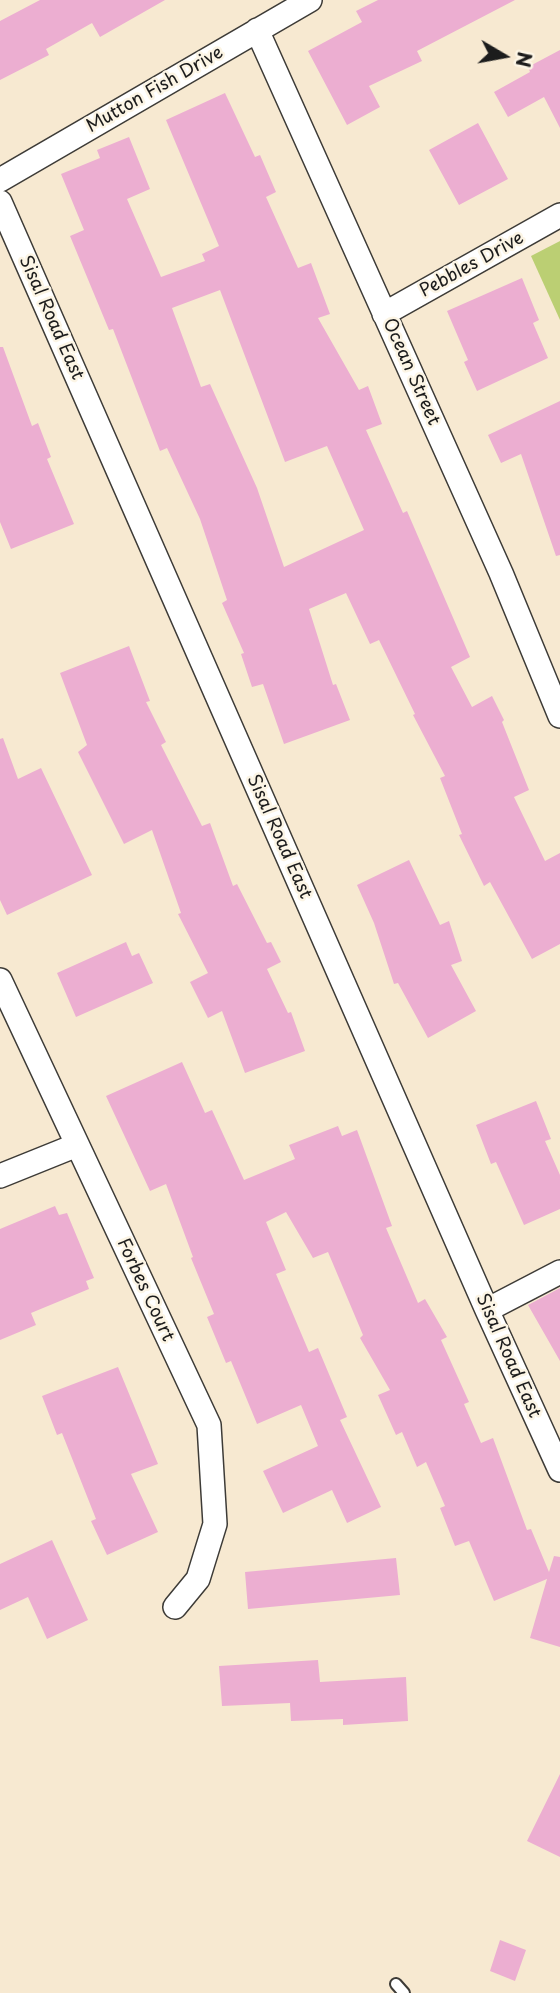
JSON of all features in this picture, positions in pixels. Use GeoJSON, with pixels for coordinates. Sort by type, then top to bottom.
{"type":"FeatureCollection","features":[{"type":"Feature","properties":{"kind":"street","name":"Mutton Fish Drive"},"geometry":{"type":"LineString","coordinates":[[0,180],[310,0]]}},
{"type":"Feature","properties":{"kind":"street","name":"Ocean Street"},"geometry":{"type":"LineString","coordinates":[[257,30],[496,560],[560,716]]}},
{"type":"Feature","properties":{"kind":"street","name":"Sisal Road East"},"geometry":{"type":"LineString","coordinates":[[0,202],[486,1310],[560,1470]]}},
{"type":"Feature","properties":{"kind":"street","name":"Pebbles Drive"},"geometry":{"type":"LineString","coordinates":[[384,314],[560,215]]}},
{"type":"Feature","properties":{"kind":"street","name":"Forbes Court"},"geometry":{"type":"LineString","coordinates":[[0,980],[209,1424],[215,1524],[198,1579],[175,1607]]}},
{"type":"Feature","properties":{"kind":"street"},"geometry":{"type":"LineString","coordinates":[[0,1176],[76,1145]]}},
{"type":"Feature","properties":{"kind":"street"},"geometry":{"type":"LineString","coordinates":[[486,1310],[560,1272]]}},
{"type":"Feature","properties":{"kind":"lane"},"geometry":{"type":"LineString","coordinates":[[396,1984],[404,1993]]}},
{"type":"Feature","properties":{"kind":"green space"},"geometry":{"type":"Polygon","coordinates":[[[560,241],[560,320],[531,256],[560,241]]]}},
{"type":"Feature","properties":{"kind":"building"},"geometry":{"type":"Polygon","coordinates":[[[40,0],[165,0],[100,37],[92,23],[46,49],[49,55],[0,80],[0,21],[40,0]]]}},
{"type":"Feature","properties":{"kind":"building"},"geometry":{"type":"Polygon","coordinates":[[[378,0],[515,0],[417,51],[422,61],[369,86],[380,107],[347,125],[308,51],[362,22],[356,11],[378,0]]]}},
{"type":"Feature","properties":{"kind":"building"},"geometry":{"type":"Polygon","coordinates":[[[560,50],[560,128],[544,97],[508,117],[494,92],[530,72],[528,67],[560,50]]]}},
{"type":"Feature","properties":{"kind":"building"},"geometry":{"type":"Polygon","coordinates":[[[225,93],[255,157],[260,155],[276,192],[266,197],[298,268],[311,263],[330,314],[318,318],[359,390],[368,386],[382,424],[366,430],[403,513],[407,511],[470,657],[451,667],[472,707],[492,696],[504,720],[502,722],[529,790],[514,797],[545,861],[560,853],[560,944],[532,959],[490,882],[484,886],[459,835],[462,834],[440,778],[445,776],[413,715],[415,714],[379,640],[370,644],[346,593],[309,609],[333,685],[336,684],[350,720],[284,744],[263,684],[252,687],[241,654],[244,653],[222,603],[227,600],[200,519],[167,448],[160,451],[113,329],[109,330],[70,236],[84,230],[61,174],[100,158],[97,150],[129,137],[150,189],[127,199],[161,277],[205,261],[202,254],[219,246],[166,120],[225,93]],[[220,290],[172,308],[201,387],[210,384],[257,488],[284,567],[364,530],[327,446],[285,462],[220,290]]]}},
{"type":"Feature","properties":{"kind":"building"},"geometry":{"type":"Polygon","coordinates":[[[478,123],[508,179],[459,205],[429,150],[478,123]]]}},
{"type":"Feature","properties":{"kind":"building"},"geometry":{"type":"Polygon","coordinates":[[[522,278],[539,320],[533,323],[548,358],[477,391],[464,362],[468,360],[447,311],[522,278]]]}},
{"type":"Feature","properties":{"kind":"building"},"geometry":{"type":"Polygon","coordinates":[[[0,347],[3,347],[32,426],[38,423],[51,457],[47,459],[74,524],[11,549],[0,522],[0,347]]]}},
{"type":"Feature","properties":{"kind":"building"},"geometry":{"type":"Polygon","coordinates":[[[560,401],[560,555],[556,556],[521,454],[501,463],[488,435],[560,401]]]}},
{"type":"Feature","properties":{"kind":"building"},"geometry":{"type":"Polygon","coordinates":[[[129,646],[150,701],[146,702],[166,742],[161,745],[202,826],[210,823],[233,886],[237,884],[267,943],[271,942],[281,962],[267,969],[288,1013],[291,1012],[305,1051],[245,1073],[222,1011],[208,1018],[190,982],[208,973],[178,914],[181,913],[152,830],[124,844],[78,752],[87,745],[60,673],[129,646]]]}},
{"type":"Feature","properties":{"kind":"building"},"geometry":{"type":"Polygon","coordinates":[[[3,738],[18,779],[41,768],[92,875],[7,915],[0,900],[0,739],[3,738]]]}},
{"type":"Feature","properties":{"kind":"building"},"geometry":{"type":"Polygon","coordinates":[[[409,860],[440,925],[449,921],[462,961],[451,965],[476,1011],[428,1038],[398,983],[394,984],[374,923],[357,885],[409,860]]]}},
{"type":"Feature","properties":{"kind":"building"},"geometry":{"type":"Polygon","coordinates":[[[126,942],[132,956],[139,953],[153,983],[76,1017],[57,973],[126,942]]]}},
{"type":"Feature","properties":{"kind":"building"},"geometry":{"type":"Polygon","coordinates":[[[182,1062],[205,1113],[212,1110],[244,1180],[295,1159],[289,1145],[338,1126],[342,1136],[357,1130],[392,1226],[386,1228],[418,1303],[425,1299],[447,1337],[441,1340],[469,1402],[464,1404],[481,1443],[493,1438],[527,1530],[531,1529],[549,1572],[554,1556],[560,1557],[560,1647],[530,1638],[547,1579],[494,1601],[469,1541],[455,1546],[440,1508],[445,1506],[426,1462],[417,1467],[402,1432],[396,1435],[378,1395],[390,1390],[360,1338],[363,1335],[328,1252],[313,1258],[286,1212],[266,1222],[286,1270],[276,1274],[309,1352],[318,1348],[347,1417],[340,1420],[381,1507],[347,1523],[332,1490],[283,1513],[263,1471],[318,1446],[301,1405],[257,1424],[231,1361],[226,1363],[207,1317],[214,1314],[191,1258],[193,1257],[166,1184],[150,1191],[106,1096],[182,1062]]]}},
{"type":"Feature","properties":{"kind":"building"},"geometry":{"type":"Polygon","coordinates":[[[536,1101],[551,1139],[545,1141],[560,1175],[560,1209],[524,1225],[496,1162],[491,1164],[476,1125],[536,1101]]]}},
{"type":"Feature","properties":{"kind":"building"},"geometry":{"type":"Polygon","coordinates":[[[55,1206],[59,1215],[67,1213],[94,1278],[86,1281],[89,1289],[31,1313],[36,1325],[0,1340],[0,1229],[55,1206]]]}},
{"type":"Feature","properties":{"kind":"building"},"geometry":{"type":"Polygon","coordinates":[[[560,1288],[560,1361],[528,1305],[560,1288]]]}},
{"type":"Feature","properties":{"kind":"building"},"geometry":{"type":"Polygon","coordinates":[[[118,1367],[158,1464],[131,1474],[158,1532],[107,1555],[91,1521],[96,1519],[62,1433],[57,1435],[42,1396],[118,1367]]]}},
{"type":"Feature","properties":{"kind":"building"},"geometry":{"type":"Polygon","coordinates":[[[52,1540],[88,1620],[47,1639],[28,1597],[0,1610],[0,1564],[52,1540]]]}},
{"type":"Feature","properties":{"kind":"building"},"geometry":{"type":"Polygon","coordinates":[[[396,1558],[400,1595],[248,1609],[245,1572],[396,1558]]]}},
{"type":"Feature","properties":{"kind":"building"},"geometry":{"type":"Polygon","coordinates":[[[318,1660],[320,1682],[406,1677],[408,1721],[343,1725],[343,1719],[291,1721],[290,1703],[222,1706],[219,1666],[318,1660]]]}},
{"type":"Feature","properties":{"kind":"building"},"geometry":{"type":"Polygon","coordinates":[[[560,1774],[560,1857],[527,1841],[560,1774]]]}},
{"type":"Feature","properties":{"kind":"building"},"geometry":{"type":"Polygon","coordinates":[[[500,1940],[526,1950],[515,1981],[490,1971],[500,1940]]]}}]}
